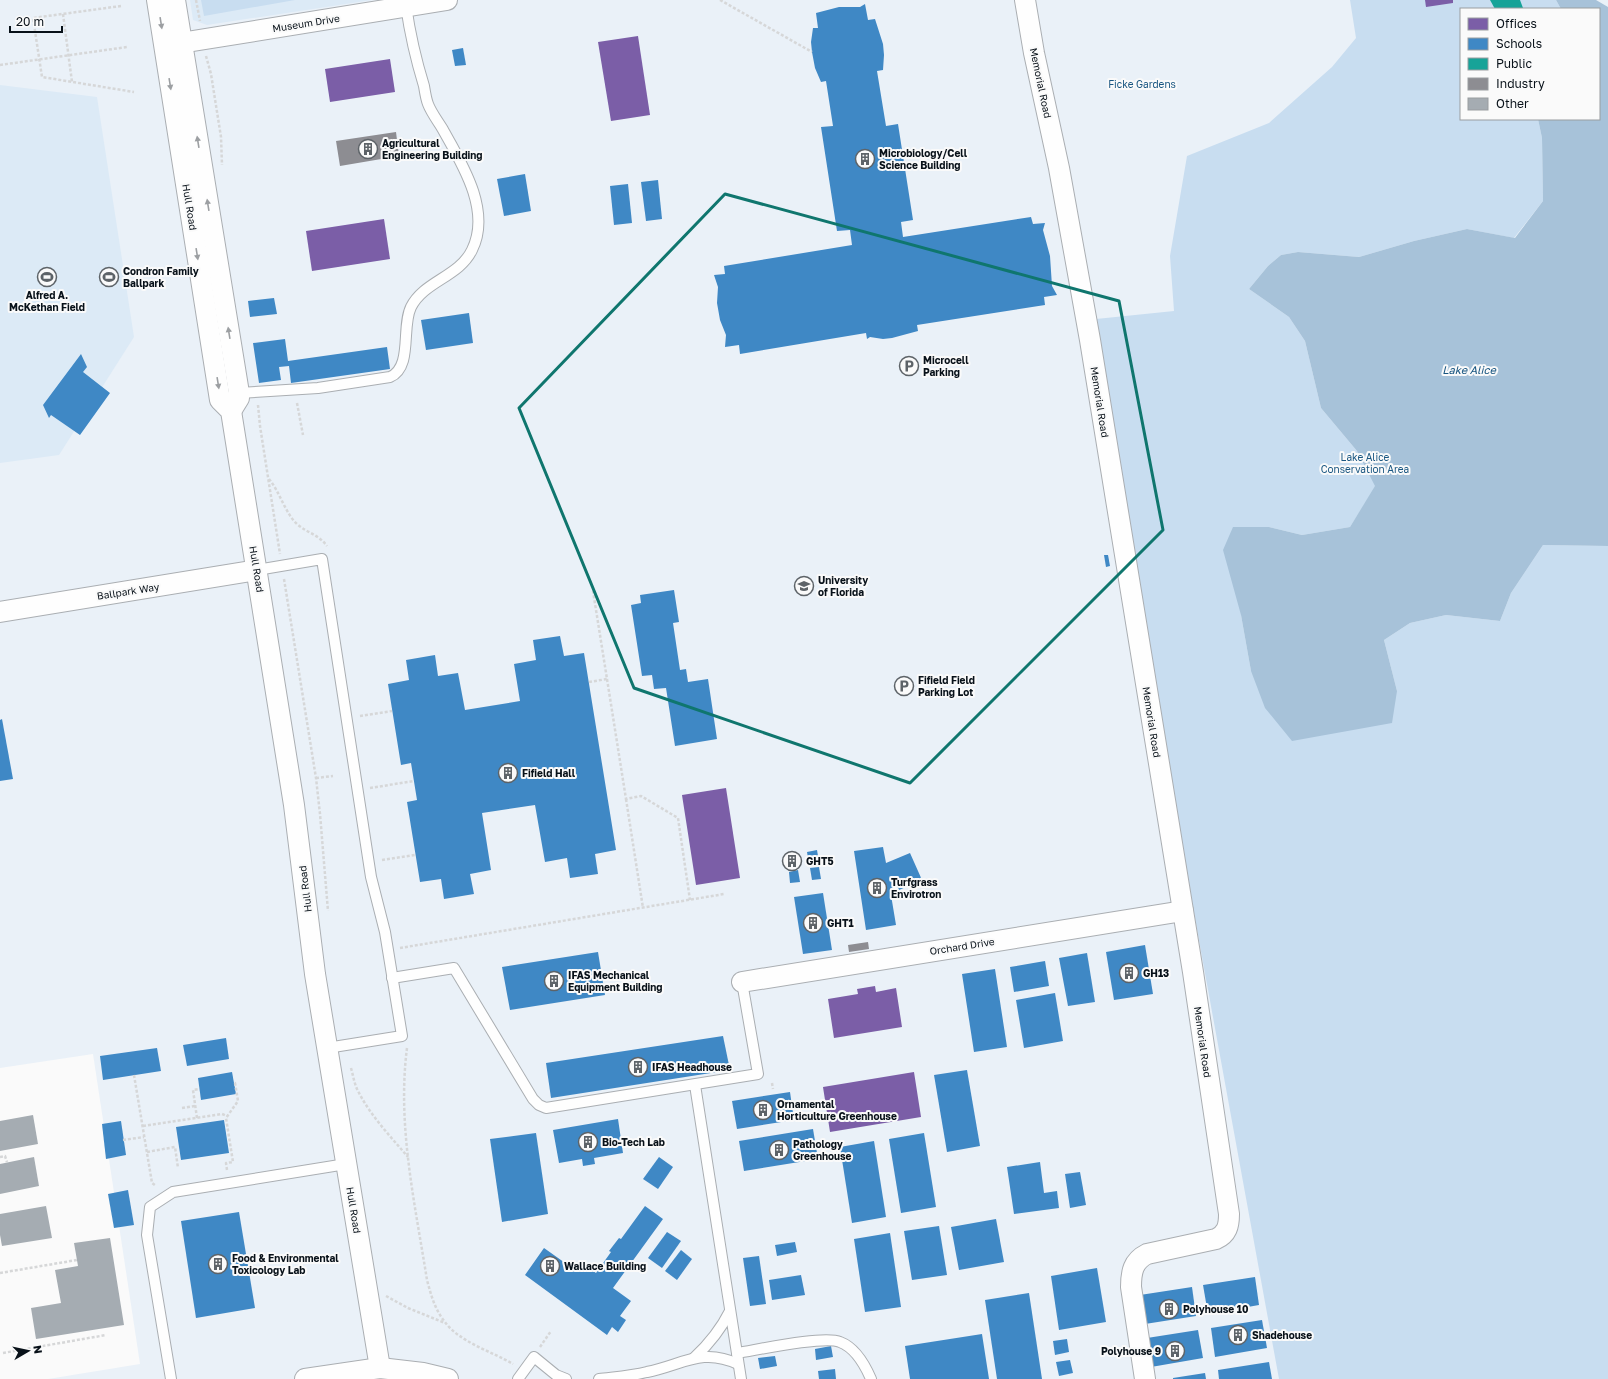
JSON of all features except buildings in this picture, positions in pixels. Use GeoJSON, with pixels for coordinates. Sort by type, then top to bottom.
{"type":"FeatureCollection","features":[{"type":"Feature","properties":{"kind":"street","name":"Hull Road"},"geometry":{"type":"LineString","coordinates":[[157,0],[173,44],[247,396]]}},
{"type":"Feature","properties":{"kind":"street","name":"Hull Road"},"geometry":{"type":"LineString","coordinates":[[175,0],[173,44],[220,400],[231,411],[294,805],[315,974],[380,1368]]}},
{"type":"Feature","properties":{"kind":"street","name":"Museum Drive"},"geometry":{"type":"LineString","coordinates":[[173,44],[447,0]]}},
{"type":"Feature","properties":{"kind":"street","name":"Memorial Road"},"geometry":{"type":"LineString","coordinates":[[1025,0],[1034,53],[1060,176],[1090,340],[1183,911],[1229,1214],[1227,1230],[1222,1236],[1216,1239],[1147,1254],[1134,1264],[1131,1275],[1131,1287],[1145,1379]]}},
{"type":"Feature","properties":{"kind":"street"},"geometry":{"type":"LineString","coordinates":[[231,411],[239,398],[247,396]]}},
{"type":"Feature","properties":{"kind":"street","name":"Ballpark Way"},"geometry":{"type":"LineString","coordinates":[[0,612],[257,570]]}},
{"type":"Feature","properties":{"kind":"street","name":"Orchard Drive"},"geometry":{"type":"LineString","coordinates":[[742,982],[1183,911]]}},
{"type":"Feature","properties":{"kind":"street"},"geometry":{"type":"LineString","coordinates":[[305,1379],[380,1368],[423,1373],[448,1379]]}},
{"type":"Feature","properties":{"kind":"lane"},"geometry":{"type":"LineString","coordinates":[[247,396],[318,388],[390,377],[395,374],[400,368],[403,359],[407,317],[415,300],[423,291],[461,265],[472,250],[477,238],[478,221],[474,195],[460,163],[428,104],[412,42],[406,6]]}},
{"type":"Feature","properties":{"kind":"lane"},"geometry":{"type":"LineString","coordinates":[[257,570],[322,559],[371,877],[385,932],[402,1036],[327,1048]]}},
{"type":"Feature","properties":{"kind":"lane"},"geometry":{"type":"LineString","coordinates":[[392,978],[454,968],[533,1099],[542,1106],[550,1107],[758,1074],[742,982]]}},
{"type":"Feature","properties":{"kind":"lane"},"geometry":{"type":"LineString","coordinates":[[695,1085],[740,1379]]}},
{"type":"Feature","properties":{"kind":"lane"},"geometry":{"type":"LineString","coordinates":[[171,1379],[147,1234],[150,1207],[173,1192],[346,1164]]}},
{"type":"Feature","properties":{"kind":"lane"},"geometry":{"type":"LineString","coordinates":[[694,1358],[709,1343],[723,1325],[730,1311]]}},
{"type":"Feature","properties":{"kind":"lane"},"geometry":{"type":"LineString","coordinates":[[736,1353],[815,1341],[839,1341],[855,1353],[871,1379]]}},
{"type":"Feature","properties":{"kind":"lane"},"geometry":{"type":"LineString","coordinates":[[599,1379],[648,1372],[694,1358],[711,1356],[720,1357],[738,1364]]}},
{"type":"Feature","properties":{"kind":"lane"},"geometry":{"type":"LineString","coordinates":[[518,1379],[534,1357],[556,1375],[566,1379]]}},
{"type":"Feature","properties":{"kind":"path"},"geometry":{"type":"LineString","coordinates":[[196,0],[201,23]]}},
{"type":"Feature","properties":{"kind":"path"},"geometry":{"type":"LineString","coordinates":[[720,0],[812,52]]}},
{"type":"Feature","properties":{"kind":"path"},"geometry":{"type":"LineString","coordinates":[[121,6],[33,18],[39,59],[42,77],[134,92]]}},
{"type":"Feature","properties":{"kind":"path"},"geometry":{"type":"LineString","coordinates":[[63,14],[72,82]]}},
{"type":"Feature","properties":{"kind":"path"},"geometry":{"type":"LineString","coordinates":[[0,65],[127,47]]}},
{"type":"Feature","properties":{"kind":"path"},"geometry":{"type":"LineString","coordinates":[[206,62],[211,74]]}},
{"type":"Feature","properties":{"kind":"path"},"geometry":{"type":"LineString","coordinates":[[247,396],[268,478],[279,548],[273,547]]}},
{"type":"Feature","properties":{"kind":"path"},"geometry":{"type":"LineString","coordinates":[[297,401],[303,435]]}},
{"type":"Feature","properties":{"kind":"path"},"geometry":{"type":"LineString","coordinates":[[268,478],[276,487],[288,512],[297,523],[315,534],[329,549]]}},
{"type":"Feature","properties":{"kind":"path"},"geometry":{"type":"LineString","coordinates":[[285,585],[316,778],[328,912]]}},
{"type":"Feature","properties":{"kind":"path"},"geometry":{"type":"LineString","coordinates":[[593,591],[643,908]]}},
{"type":"Feature","properties":{"kind":"path"},"geometry":{"type":"LineString","coordinates":[[589,682],[607,679]]}},
{"type":"Feature","properties":{"kind":"path"},"geometry":{"type":"LineString","coordinates":[[358,716],[392,711]]}},
{"type":"Feature","properties":{"kind":"path"},"geometry":{"type":"LineString","coordinates":[[316,778],[333,776]]}},
{"type":"Feature","properties":{"kind":"path"},"geometry":{"type":"LineString","coordinates":[[370,788],[414,781]]}},
{"type":"Feature","properties":{"kind":"path"},"geometry":{"type":"LineString","coordinates":[[626,799],[641,796],[678,818],[690,900]]}},
{"type":"Feature","properties":{"kind":"path"},"geometry":{"type":"LineString","coordinates":[[382,860],[415,855]]}},
{"type":"Feature","properties":{"kind":"path"},"geometry":{"type":"LineString","coordinates":[[400,948],[724,894]]}},
{"type":"Feature","properties":{"kind":"path"},"geometry":{"type":"LineString","coordinates":[[408,1041],[405,1082],[408,1157],[428,1280],[432,1296],[446,1324]]}},
{"type":"Feature","properties":{"kind":"path"},"geometry":{"type":"LineString","coordinates":[[350,1066],[362,1096],[385,1129],[408,1157]]}},
{"type":"Feature","properties":{"kind":"path"},"geometry":{"type":"LineString","coordinates":[[134,1075],[152,1183],[168,1195]]}},
{"type":"Feature","properties":{"kind":"path"},"geometry":{"type":"LineString","coordinates":[[226,1163],[233,1162],[226,1118],[238,1101],[234,1083]]}},
{"type":"Feature","properties":{"kind":"path"},"geometry":{"type":"LineString","coordinates":[[772,1083],[773,1089]]}},
{"type":"Feature","properties":{"kind":"path"},"geometry":{"type":"LineString","coordinates":[[197,1118],[193,1090],[199,1089]]}},
{"type":"Feature","properties":{"kind":"path"},"geometry":{"type":"LineString","coordinates":[[182,1108],[195,1106]]}},
{"type":"Feature","properties":{"kind":"path"},"geometry":{"type":"LineString","coordinates":[[143,1126],[222,1114],[227,1116]]}},
{"type":"Feature","properties":{"kind":"path"},"geometry":{"type":"LineString","coordinates":[[124,1140],[144,1137]]}},
{"type":"Feature","properties":{"kind":"path"},"geometry":{"type":"LineString","coordinates":[[147,1152],[177,1147],[178,1168]]}},
{"type":"Feature","properties":{"kind":"path"},"geometry":{"type":"LineString","coordinates":[[0,1157],[5,1156],[7,1162]]}},
{"type":"Feature","properties":{"kind":"path"},"geometry":{"type":"LineString","coordinates":[[0,1273],[77,1260]]}},
{"type":"Feature","properties":{"kind":"path"},"geometry":{"type":"LineString","coordinates":[[366,1284],[408,1308],[446,1324],[459,1335],[509,1362]]}},
{"type":"Feature","properties":{"kind":"path"},"geometry":{"type":"LineString","coordinates":[[538,1350],[551,1331]]}},
{"type":"Feature","properties":{"kind":"path"},"geometry":{"type":"LineString","coordinates":[[3,1353],[106,1335]]}},
{"type":"Feature","properties":{"kind":"highlighted area"},"geometry":{"type":"Polygon","coordinates":[[[725,194],[1119,301],[1163,530],[910,783],[634,688],[519,408],[725,194]]]}},
{"type":"Feature","properties":{"kind":"shaded area","name":"University of Florida"},"geometry":{"type":"Polygon","coordinates":[[[0,0],[1608,0],[1608,1379],[48,1379],[140,1364],[93,1054],[0,1068],[0,0]]]}},
{"type":"Feature","properties":{"kind":"shaded area"},"geometry":{"type":"Polygon","coordinates":[[[190,0],[372,0],[207,25],[193,20],[190,0]]]}},
{"type":"Feature","properties":{"kind":"shaded area"},"geometry":{"type":"Polygon","coordinates":[[[201,0],[295,0],[204,16],[201,0]]]}},
{"type":"Feature","properties":{"kind":"shaded area","name":"Lake Alice Conservation Area"},"geometry":{"type":"Polygon","coordinates":[[[1350,0],[1556,0],[1560,8],[1460,8],[1460,120],[1538,120],[1542,138],[1543,201],[1514,238],[1467,229],[1414,241],[1359,257],[1298,252],[1281,255],[1268,266],[1249,289],[1289,317],[1305,341],[1321,408],[1357,451],[1376,486],[1350,527],[1302,535],[1269,527],[1241,615],[1251,671],[1397,691],[1384,640],[1410,623],[1446,615],[1500,621],[1511,593],[1543,545],[1608,546],[1608,1379],[1279,1379],[1194,913],[1146,637],[1096,319],[1174,311],[1170,256],[1187,156],[1269,123],[1332,67],[1356,38],[1350,0]]]}},
{"type":"Feature","properties":{"kind":"shaded area"},"geometry":{"type":"Polygon","coordinates":[[[0,85],[97,97],[134,337],[59,455],[0,463],[0,85]]]}},
{"type":"Feature","properties":{"kind":"water","name":"Lake Alice"},"geometry":{"type":"Polygon","coordinates":[[[1556,0],[1596,0],[1608,7],[1608,546],[1543,545],[1511,593],[1500,621],[1446,615],[1410,623],[1384,640],[1397,691],[1392,723],[1292,741],[1265,708],[1251,671],[1241,615],[1223,550],[1233,527],[1269,527],[1302,535],[1350,527],[1375,486],[1357,451],[1321,408],[1305,341],[1289,317],[1249,289],[1268,266],[1281,255],[1298,252],[1359,257],[1414,241],[1467,229],[1515,238],[1543,201],[1542,138],[1538,120],[1600,120],[1600,8],[1560,8],[1556,0]]]}},
{"type":"Feature","properties":{"kind":"place","name":"Agricultural Engineering Building"},"geometry":{"type":"Point","coordinates":[368,149]}},
{"type":"Feature","properties":{"kind":"place","name":"Microbiology/Cell Science Building"},"geometry":{"type":"Point","coordinates":[865,159]}},
{"type":"Feature","properties":{"kind":"place","name":"Alfred A. McKethan Field"},"geometry":{"type":"Point","coordinates":[47,277]}},
{"type":"Feature","properties":{"kind":"place","name":"Condron Family Ballpark"},"geometry":{"type":"Point","coordinates":[109,277]}},
{"type":"Feature","properties":{"kind":"place","name":"Microcell Parking"},"geometry":{"type":"Point","coordinates":[909,366]}},
{"type":"Feature","properties":{"kind":"place","name":"University of Florida"},"geometry":{"type":"Point","coordinates":[804,586]}},
{"type":"Feature","properties":{"kind":"place","name":"Fifield Field Parking Lot"},"geometry":{"type":"Point","coordinates":[904,686]}},
{"type":"Feature","properties":{"kind":"place","name":"Fifield Hall"},"geometry":{"type":"Point","coordinates":[508,773]}},
{"type":"Feature","properties":{"kind":"place","name":"GHT5"},"geometry":{"type":"Point","coordinates":[792,861]}},
{"type":"Feature","properties":{"kind":"place","name":"Turfgrass Envirotron"},"geometry":{"type":"Point","coordinates":[877,888]}},
{"type":"Feature","properties":{"kind":"place","name":"GHT1"},"geometry":{"type":"Point","coordinates":[813,923]}},
{"type":"Feature","properties":{"kind":"place","name":"GH13"},"geometry":{"type":"Point","coordinates":[1129,973]}},
{"type":"Feature","properties":{"kind":"place","name":"IFAS Mechanical Equipment Building"},"geometry":{"type":"Point","coordinates":[554,981]}},
{"type":"Feature","properties":{"kind":"place","name":"IFAS Headhouse"},"geometry":{"type":"Point","coordinates":[638,1067]}},
{"type":"Feature","properties":{"kind":"place","name":"Ornamental Horticulture Greenhouse"},"geometry":{"type":"Point","coordinates":[763,1110]}},
{"type":"Feature","properties":{"kind":"place","name":"Bio-Tech Lab"},"geometry":{"type":"Point","coordinates":[588,1142]}},
{"type":"Feature","properties":{"kind":"place","name":"Pathology Greenhouse"},"geometry":{"type":"Point","coordinates":[779,1150]}},
{"type":"Feature","properties":{"kind":"place","name":"Food & Environmental Toxicology Lab"},"geometry":{"type":"Point","coordinates":[218,1264]}},
{"type":"Feature","properties":{"kind":"place","name":"Wallace Building"},"geometry":{"type":"Point","coordinates":[550,1266]}},
{"type":"Feature","properties":{"kind":"place","name":"Polyhouse 10"},"geometry":{"type":"Point","coordinates":[1169,1309]}},
{"type":"Feature","properties":{"kind":"place","name":"Shadehouse"},"geometry":{"type":"Point","coordinates":[1238,1335]}},
{"type":"Feature","properties":{"kind":"place","name":"Polyhouse 9"},"geometry":{"type":"Point","coordinates":[1175,1351]}},
{"type":"Feature","properties":{"kind":"park label","name":"Ficke Gardens"},"geometry":{"type":"Point","coordinates":[1142,84]}}]}
